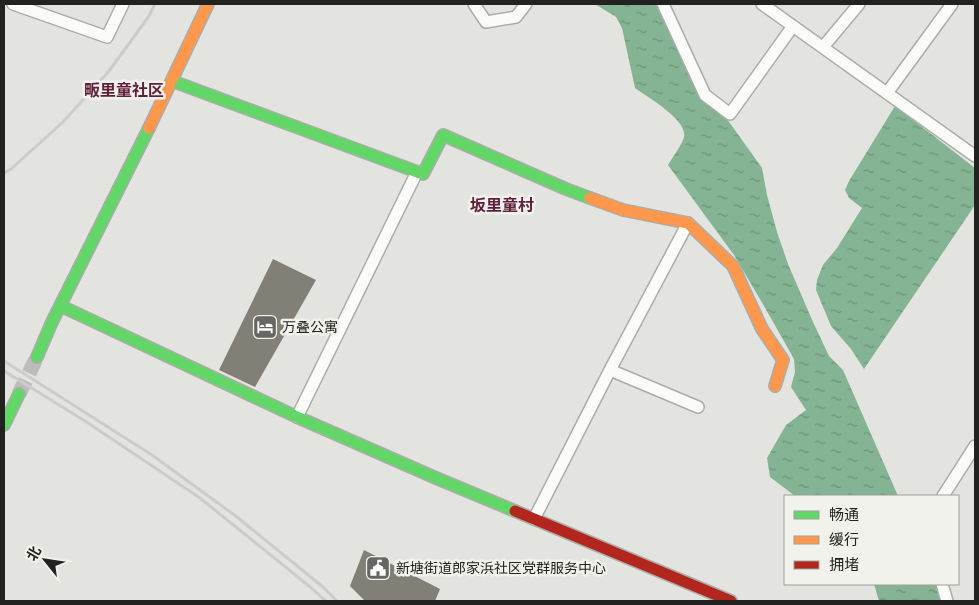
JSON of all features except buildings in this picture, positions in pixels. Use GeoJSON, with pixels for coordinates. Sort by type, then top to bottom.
{"type":"FeatureCollection","features":[{"type":"Feature","properties":{"kind":"street"},"geometry":{"type":"LineString","coordinates":[[13,4],[107,37],[124,4]]}},
{"type":"Feature","properties":{"kind":"street"},"geometry":{"type":"LineString","coordinates":[[37,357],[60,306],[172,81],[208,4]]}},
{"type":"Feature","properties":{"kind":"street"},"geometry":{"type":"LineString","coordinates":[[474,4],[486,22],[516,17],[526,4]]}},
{"type":"Feature","properties":{"kind":"street"},"geometry":{"type":"LineString","coordinates":[[663,4],[705,95],[730,114],[793,26]]}},
{"type":"Feature","properties":{"kind":"street"},"geometry":{"type":"LineString","coordinates":[[762,4],[975,156]]}},
{"type":"Feature","properties":{"kind":"street"},"geometry":{"type":"LineString","coordinates":[[823,47],[859,4]]}},
{"type":"Feature","properties":{"kind":"street"},"geometry":{"type":"LineString","coordinates":[[887,93],[952,4]]}},
{"type":"Feature","properties":{"kind":"street"},"geometry":{"type":"LineString","coordinates":[[172,81],[423,174],[443,135],[566,189],[623,210],[688,224],[734,266],[762,329],[783,360],[775,386]]}},
{"type":"Feature","properties":{"kind":"street"},"geometry":{"type":"LineString","coordinates":[[297,417],[417,172]]}},
{"type":"Feature","properties":{"kind":"street"},"geometry":{"type":"LineString","coordinates":[[534,518],[688,224]]}},
{"type":"Feature","properties":{"kind":"street"},"geometry":{"type":"LineString","coordinates":[[60,306],[297,417],[427,474],[730,601]]}},
{"type":"Feature","properties":{"kind":"street"},"geometry":{"type":"LineString","coordinates":[[610,370],[698,407]]}},
{"type":"Feature","properties":{"kind":"street"},"geometry":{"type":"LineString","coordinates":[[4,425],[19,394]]}},
{"type":"Feature","properties":{"kind":"street"},"geometry":{"type":"LineString","coordinates":[[944,495],[975,446]]}},
{"type":"Feature","properties":{"kind":"street"},"geometry":{"type":"LineString","coordinates":[[942,585],[947,601]]}},
{"type":"Feature","properties":{"kind":"water"},"geometry":{"type":"Polygon","coordinates":[[[595,4],[658,4],[722,112],[762,168],[777,232],[788,264],[829,356],[843,370],[898,495],[794,495],[770,477],[767,458],[786,425],[806,410],[791,387],[795,372],[794,359],[734,255],[668,165],[680,147],[684,137],[684,130],[680,123],[666,110],[635,88],[622,28],[616,17],[595,4]]]}},
{"type":"Feature","properties":{"kind":"water"},"geometry":{"type":"Polygon","coordinates":[[[895,106],[975,168],[975,205],[864,369],[851,349],[831,326],[816,290],[817,280],[823,265],[837,248],[862,208],[849,198],[845,190],[895,106]]]}},
{"type":"Feature","properties":{"kind":"water"},"geometry":{"type":"Polygon","coordinates":[[[874,585],[936,585],[943,601],[879,601],[874,585]]]}},
{"type":"Feature","properties":{"kind":"tunnel"},"geometry":{"type":"LineString","coordinates":[[19,394],[37,357]]}},
{"type":"Feature","properties":{"kind":"railway"},"geometry":{"type":"LineString","coordinates":[[4,173],[11,169],[63,122],[109,71],[149,16],[155,4]]}},
{"type":"Feature","properties":{"kind":"railway"},"geometry":{"type":"LineString","coordinates":[[4,361],[152,455],[237,517],[323,587],[337,601]]}},
{"type":"Feature","properties":{"kind":"railway"},"geometry":{"type":"LineString","coordinates":[[4,371],[85,421],[200,498],[326,601]]}},
{"type":"Feature","properties":{"kind":"traffic: fast"},"geometry":{"type":"LineString","coordinates":[[172,81],[423,174],[443,135],[590,198]]}},
{"type":"Feature","properties":{"kind":"traffic: fast"},"geometry":{"type":"LineString","coordinates":[[37,357],[52,322],[149,128]]}},
{"type":"Feature","properties":{"kind":"traffic: fast"},"geometry":{"type":"LineString","coordinates":[[61,306],[297,417],[515,511]]}},
{"type":"Feature","properties":{"kind":"traffic: fast"},"geometry":{"type":"LineString","coordinates":[[4,425],[19,394]]}},
{"type":"Feature","properties":{"kind":"traffic: slow"},"geometry":{"type":"LineString","coordinates":[[149,128],[208,4]]}},
{"type":"Feature","properties":{"kind":"traffic: slow"},"geometry":{"type":"LineString","coordinates":[[590,198],[623,210],[688,223],[733,266],[762,329],[783,360],[775,386]]}},
{"type":"Feature","properties":{"kind":"traffic: jam"},"geometry":{"type":"LineString","coordinates":[[515,511],[731,601]]}},
{"type":"Feature","properties":{"kind":"place","name":"万叠公寓"},"geometry":{"type":"Point","coordinates":[265,327]}},
{"type":"Feature","properties":{"kind":"place","name":"新塘街道郎家浜社区党群服务中心"},"geometry":{"type":"Point","coordinates":[378,568]}},
{"type":"Feature","properties":{"kind":"district","name":"畈里童社区"},"geometry":{"type":"Point","coordinates":[124,90]}},
{"type":"Feature","properties":{"kind":"district","name":"坂里童村"},"geometry":{"type":"Point","coordinates":[502,205]}}]}
